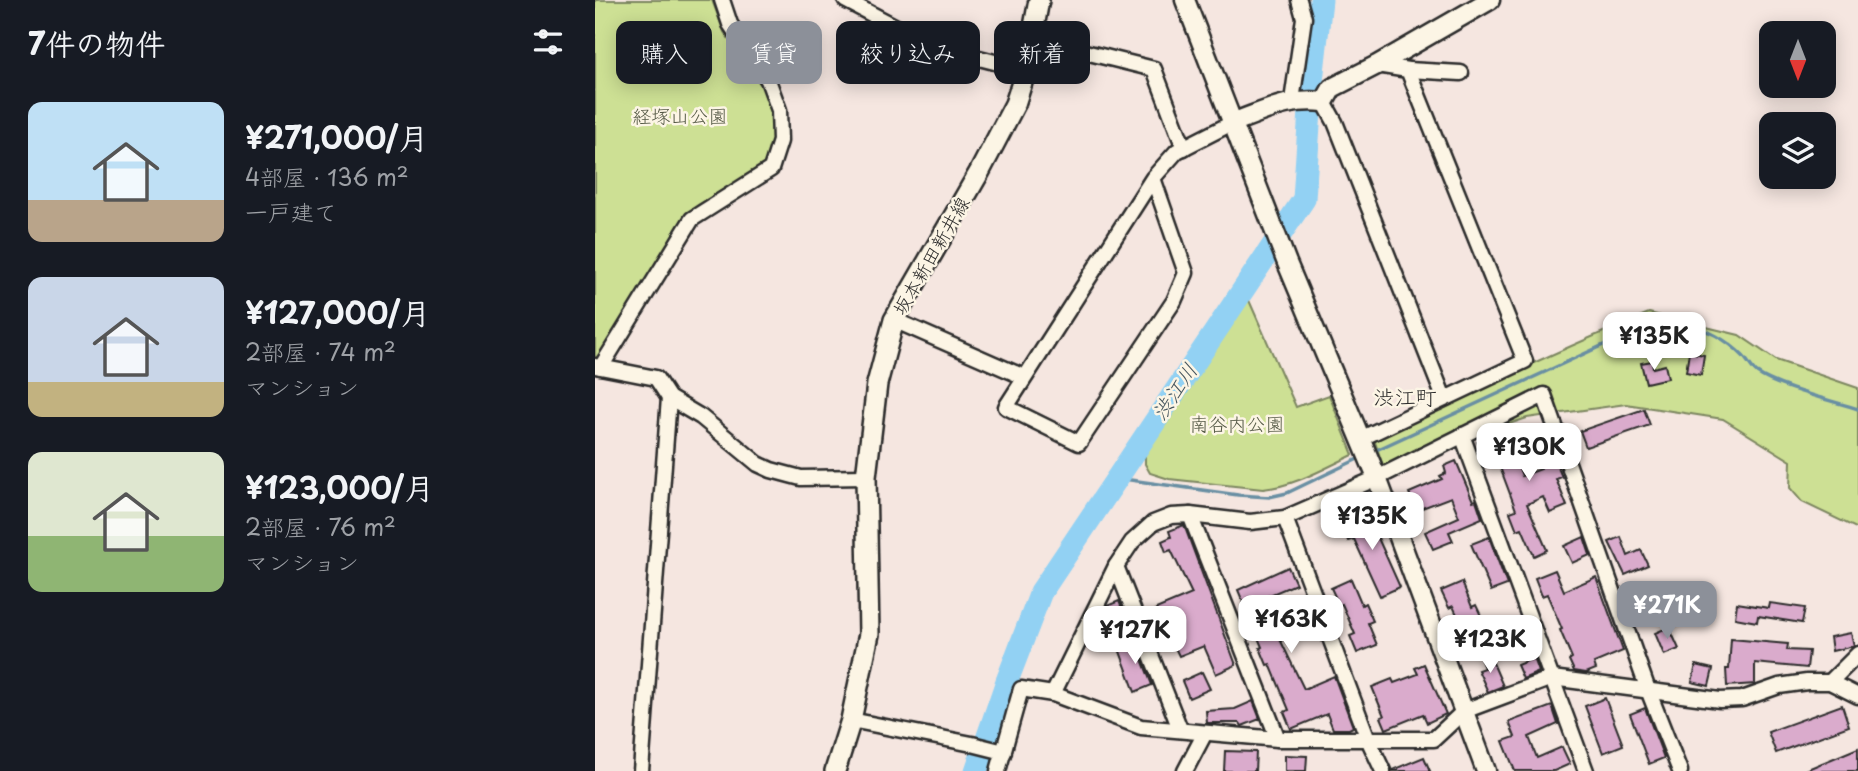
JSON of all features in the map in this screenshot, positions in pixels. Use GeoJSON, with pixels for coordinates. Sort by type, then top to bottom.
{"type":"FeatureCollection","features":[{"type":"Feature","properties":{"kind":"main road","name":"坂本新田新井線"},"geometry":{"type":"LineString","coordinates":[[1035,21],[1039,0]]}},
{"type":"Feature","properties":{"kind":"main road","name":"坂本新田新井線"},"geometry":{"type":"LineString","coordinates":[[835,771],[851,720],[869,634],[866,477],[877,384],[894,320],[986,159],[1015,104],[1021,84]]}},
{"type":"Feature","properties":{"kind":"street"},"geometry":{"type":"LineString","coordinates":[[722,0],[730,24],[768,80],[779,110],[780,141],[771,169],[691,219],[598,367],[656,378],[670,398],[701,417],[758,464],[771,470],[800,478],[866,477]]}},
{"type":"Feature","properties":{"kind":"street"},"geometry":{"type":"LineString","coordinates":[[845,0],[932,46],[994,62]]}},
{"type":"Feature","properties":{"kind":"street"},"geometry":{"type":"LineString","coordinates":[[1185,0],[1287,263],[1375,474],[1486,771]]}},
{"type":"Feature","properties":{"kind":"street"},"geometry":{"type":"LineString","coordinates":[[1297,101],[1304,18],[1300,0]]}},
{"type":"Feature","properties":{"kind":"street"},"geometry":{"type":"LineString","coordinates":[[1324,102],[1332,89],[1490,0]]}},
{"type":"Feature","properties":{"kind":"street"},"geometry":{"type":"LineString","coordinates":[[1090,53],[1154,69],[1184,148]]}},
{"type":"Feature","properties":{"kind":"street"},"geometry":{"type":"LineString","coordinates":[[1377,65],[1461,74]]}},
{"type":"Feature","properties":{"kind":"street"},"geometry":{"type":"LineString","coordinates":[[1361,442],[1444,398],[1524,361],[1408,70]]}},
{"type":"Feature","properties":{"kind":"street"},"geometry":{"type":"LineString","coordinates":[[1153,178],[1186,273],[1174,300],[1079,443],[1006,407],[1153,178],[1177,151],[1234,122],[1297,101],[1324,102]]}},
{"type":"Feature","properties":{"kind":"street"},"geometry":{"type":"LineString","coordinates":[[1324,102],[1335,122],[1444,398]]}},
{"type":"Feature","properties":{"kind":"street"},"geometry":{"type":"LineString","coordinates":[[894,320],[1024,377]]}},
{"type":"Feature","properties":{"kind":"street"},"geometry":{"type":"LineString","coordinates":[[1053,694],[1116,566],[1132,542],[1153,523],[1171,516],[1190,515],[1250,522],[1285,518],[1544,395],[1648,690],[1681,771]]}},
{"type":"Feature","properties":{"kind":"street"},"geometry":{"type":"LineString","coordinates":[[641,771],[670,398]]}},
{"type":"Feature","properties":{"kind":"street"},"geometry":{"type":"LineString","coordinates":[[1462,435],[1586,771]]}},
{"type":"Feature","properties":{"kind":"street"},"geometry":{"type":"LineString","coordinates":[[1190,515],[1278,738]]}},
{"type":"Feature","properties":{"kind":"street"},"geometry":{"type":"LineString","coordinates":[[1285,518],[1368,739],[1383,771]]}},
{"type":"Feature","properties":{"kind":"street"},"geometry":{"type":"LineString","coordinates":[[1116,566],[1180,729]]}},
{"type":"Feature","properties":{"kind":"street"},"geometry":{"type":"LineString","coordinates":[[1830,682],[1858,654]]}},
{"type":"Feature","properties":{"kind":"street"},"geometry":{"type":"LineString","coordinates":[[998,771],[1001,751],[1021,689],[1053,694],[1141,727],[1278,738],[1368,739],[1434,738],[1464,712],[1552,678],[1720,700],[1742,699],[1779,686],[1830,682],[1858,696]]}},
{"type":"Feature","properties":{"kind":"street"},"geometry":{"type":"LineString","coordinates":[[851,720],[1001,751]]}},
{"type":"Feature","properties":{"kind":"street"},"geometry":{"type":"LineString","coordinates":[[1185,771],[1205,733]]}},
{"type":"Feature","properties":{"kind":"green space","name":"経塚山公園"},"geometry":{"type":"Polygon","coordinates":[[[595,0],[712,0],[726,35],[726,84],[760,84],[773,113],[773,137],[766,165],[749,178],[698,205],[684,217],[598,361],[595,360],[595,0]]]}},
{"type":"Feature","properties":{"kind":"green space","name":"南谷内公園"},"geometry":{"type":"Polygon","coordinates":[[[1248,298],[1296,407],[1329,395],[1353,455],[1298,480],[1263,489],[1169,479],[1150,473],[1145,464],[1145,448],[1248,298]]]}},
{"type":"Feature","properties":{"kind":"green space"},"geometry":{"type":"Polygon","coordinates":[[[1649,313],[1739,335],[1776,360],[1858,388],[1858,529],[1802,502],[1790,488],[1791,461],[1723,419],[1626,404],[1527,418],[1383,466],[1374,439],[1545,358],[1649,313]]]}},
{"type":"Feature","properties":{"kind":"building"},"geometry":{"type":"Polygon","coordinates":[[[1689,352],[1704,355],[1701,375],[1686,372],[1689,352]]]}},
{"type":"Feature","properties":{"kind":"building"},"geometry":{"type":"Polygon","coordinates":[[[1652,361],[1653,368],[1665,365],[1668,378],[1646,383],[1641,363],[1652,361]]]}},
{"type":"Feature","properties":{"kind":"building"},"geometry":{"type":"Polygon","coordinates":[[[1644,409],[1650,425],[1586,447],[1580,431],[1644,409]]]}},
{"type":"Feature","properties":{"kind":"building"},"geometry":{"type":"Polygon","coordinates":[[[1545,427],[1551,445],[1549,446],[1562,477],[1556,479],[1567,506],[1550,513],[1543,497],[1527,504],[1547,550],[1534,556],[1522,528],[1517,530],[1510,512],[1516,510],[1495,454],[1484,459],[1477,442],[1496,433],[1508,459],[1515,457],[1522,476],[1541,469],[1526,435],[1545,427]]]}},
{"type":"Feature","properties":{"kind":"building"},"geometry":{"type":"Polygon","coordinates":[[[1456,461],[1482,518],[1449,532],[1453,541],[1433,549],[1425,532],[1459,517],[1451,497],[1417,510],[1409,493],[1442,479],[1440,476],[1446,473],[1444,466],[1456,461]]]}},
{"type":"Feature","properties":{"kind":"building"},"geometry":{"type":"Polygon","coordinates":[[[1365,509],[1400,587],[1380,596],[1354,539],[1348,541],[1342,526],[1356,520],[1353,513],[1365,509]]]}},
{"type":"Feature","properties":{"kind":"building"},"geometry":{"type":"Polygon","coordinates":[[[1184,525],[1236,665],[1216,674],[1204,646],[1179,656],[1156,609],[1192,594],[1171,550],[1166,552],[1162,541],[1171,537],[1169,531],[1184,525]]]}},
{"type":"Feature","properties":{"kind":"building"},"geometry":{"type":"Polygon","coordinates":[[[1489,537],[1507,585],[1491,591],[1471,544],[1489,537]]]}},
{"type":"Feature","properties":{"kind":"building"},"geometry":{"type":"Polygon","coordinates":[[[1584,537],[1590,555],[1572,563],[1564,546],[1584,537]]]}},
{"type":"Feature","properties":{"kind":"building"},"geometry":{"type":"Polygon","coordinates":[[[1621,537],[1628,556],[1641,550],[1648,565],[1625,575],[1609,542],[1621,537]]]}},
{"type":"Feature","properties":{"kind":"building"},"geometry":{"type":"Polygon","coordinates":[[[1288,567],[1296,584],[1265,597],[1272,615],[1306,601],[1312,618],[1277,633],[1304,689],[1334,676],[1353,727],[1349,729],[1333,729],[1327,714],[1291,729],[1284,712],[1289,710],[1270,664],[1267,665],[1238,590],[1288,567]]]}},
{"type":"Feature","properties":{"kind":"building"},"geometry":{"type":"Polygon","coordinates":[[[1555,570],[1564,591],[1596,577],[1623,651],[1594,663],[1596,669],[1586,673],[1574,671],[1569,660],[1572,658],[1560,630],[1562,629],[1547,594],[1542,596],[1535,578],[1555,570]]]}},
{"type":"Feature","properties":{"kind":"building"},"geometry":{"type":"Polygon","coordinates":[[[1351,579],[1362,605],[1365,603],[1373,621],[1368,623],[1377,645],[1357,653],[1350,636],[1355,634],[1342,604],[1339,605],[1331,588],[1351,579]]]}},
{"type":"Feature","properties":{"kind":"building"},"geometry":{"type":"Polygon","coordinates":[[[1462,582],[1472,607],[1476,605],[1484,622],[1464,630],[1453,606],[1449,608],[1441,591],[1462,582]]]}},
{"type":"Feature","properties":{"kind":"building"},"geometry":{"type":"Polygon","coordinates":[[[1656,593],[1661,607],[1644,613],[1639,600],[1656,593]]]}},
{"type":"Feature","properties":{"kind":"building"},"geometry":{"type":"Polygon","coordinates":[[[1119,601],[1126,618],[1109,625],[1104,612],[1107,606],[1119,601]]]}},
{"type":"Feature","properties":{"kind":"building"},"geometry":{"type":"Polygon","coordinates":[[[1737,603],[1769,608],[1770,603],[1805,608],[1802,623],[1758,616],[1757,622],[1735,618],[1737,603]]]}},
{"type":"Feature","properties":{"kind":"building"},"geometry":{"type":"Polygon","coordinates":[[[1669,627],[1679,649],[1664,655],[1655,633],[1669,627]]]}},
{"type":"Feature","properties":{"kind":"building"},"geometry":{"type":"Polygon","coordinates":[[[1851,633],[1854,646],[1832,651],[1830,637],[1851,633]]]}},
{"type":"Feature","properties":{"kind":"building"},"geometry":{"type":"Polygon","coordinates":[[[1134,639],[1152,685],[1135,692],[1118,646],[1134,639]]]}},
{"type":"Feature","properties":{"kind":"building"},"geometry":{"type":"Polygon","coordinates":[[[1731,639],[1788,644],[1787,650],[1809,651],[1807,668],[1755,663],[1755,684],[1727,686],[1726,669],[1729,669],[1731,639]]]}},
{"type":"Feature","properties":{"kind":"building"},"geometry":{"type":"Polygon","coordinates":[[[1490,656],[1503,686],[1488,692],[1478,670],[1484,668],[1481,660],[1490,656]]]}},
{"type":"Feature","properties":{"kind":"building"},"geometry":{"type":"Polygon","coordinates":[[[1534,658],[1539,672],[1523,679],[1517,665],[1534,658]]]}},
{"type":"Feature","properties":{"kind":"building"},"geometry":{"type":"Polygon","coordinates":[[[1424,664],[1446,714],[1427,723],[1423,714],[1386,729],[1381,717],[1384,716],[1372,687],[1392,679],[1394,683],[1418,674],[1415,668],[1424,664]]]}},
{"type":"Feature","properties":{"kind":"building"},"geometry":{"type":"Polygon","coordinates":[[[1696,665],[1713,669],[1709,686],[1692,682],[1696,665]]]}},
{"type":"Feature","properties":{"kind":"building"},"geometry":{"type":"Polygon","coordinates":[[[1202,672],[1210,689],[1189,698],[1182,681],[1202,672]]]}},
{"type":"Feature","properties":{"kind":"building"},"geometry":{"type":"Polygon","coordinates":[[[1605,698],[1623,745],[1603,753],[1585,706],[1605,698]]]}},
{"type":"Feature","properties":{"kind":"building"},"geometry":{"type":"Polygon","coordinates":[[[1253,701],[1260,719],[1242,726],[1240,723],[1207,723],[1206,711],[1235,709],[1253,701]]]}},
{"type":"Feature","properties":{"kind":"building"},"geometry":{"type":"Polygon","coordinates":[[[1842,705],[1849,726],[1776,753],[1768,732],[1842,705]]]}},
{"type":"Feature","properties":{"kind":"building"},"geometry":{"type":"Polygon","coordinates":[[[1552,706],[1558,724],[1529,737],[1537,758],[1562,747],[1570,764],[1554,771],[1515,771],[1503,741],[1515,737],[1509,722],[1552,706]]]}},
{"type":"Feature","properties":{"kind":"building"},"geometry":{"type":"Polygon","coordinates":[[[1645,708],[1664,758],[1649,764],[1630,714],[1645,708]]]}},
{"type":"Feature","properties":{"kind":"building"},"geometry":{"type":"Polygon","coordinates":[[[1858,748],[1858,771],[1803,771],[1858,748]]]}},
{"type":"Feature","properties":{"kind":"building"},"geometry":{"type":"Polygon","coordinates":[[[1225,751],[1256,752],[1255,771],[1224,771],[1225,751]]]}},
{"type":"Feature","properties":{"kind":"building"},"geometry":{"type":"Polygon","coordinates":[[[1285,755],[1307,756],[1306,771],[1285,771],[1285,755]]]}},
{"type":"Feature","properties":{"kind":"building"},"geometry":{"type":"Polygon","coordinates":[[[1424,757],[1430,771],[1392,770],[1424,757]]]}},
{"type":"Feature","properties":{"kind":"waterway","name":"渋江川"},"geometry":{"type":"LineString","coordinates":[[976,771],[1041,592],[1304,199],[1321,0]]}},
{"type":"Feature","properties":{"kind":"waterway"},"geometry":{"type":"LineString","coordinates":[[1372,452],[1625,335],[1658,327],[1688,326],[1716,335],[1730,344],[1755,371],[1766,378],[1858,409]]}},
{"type":"Feature","properties":{"kind":"waterway"},"geometry":{"type":"LineString","coordinates":[[1116,478],[1269,497],[1287,493],[1362,457]]}},
{"type":"Feature","properties":{"kind":"district","name":"渋江町"},"geometry":{"type":"Point","coordinates":[1405,398]}}]}
